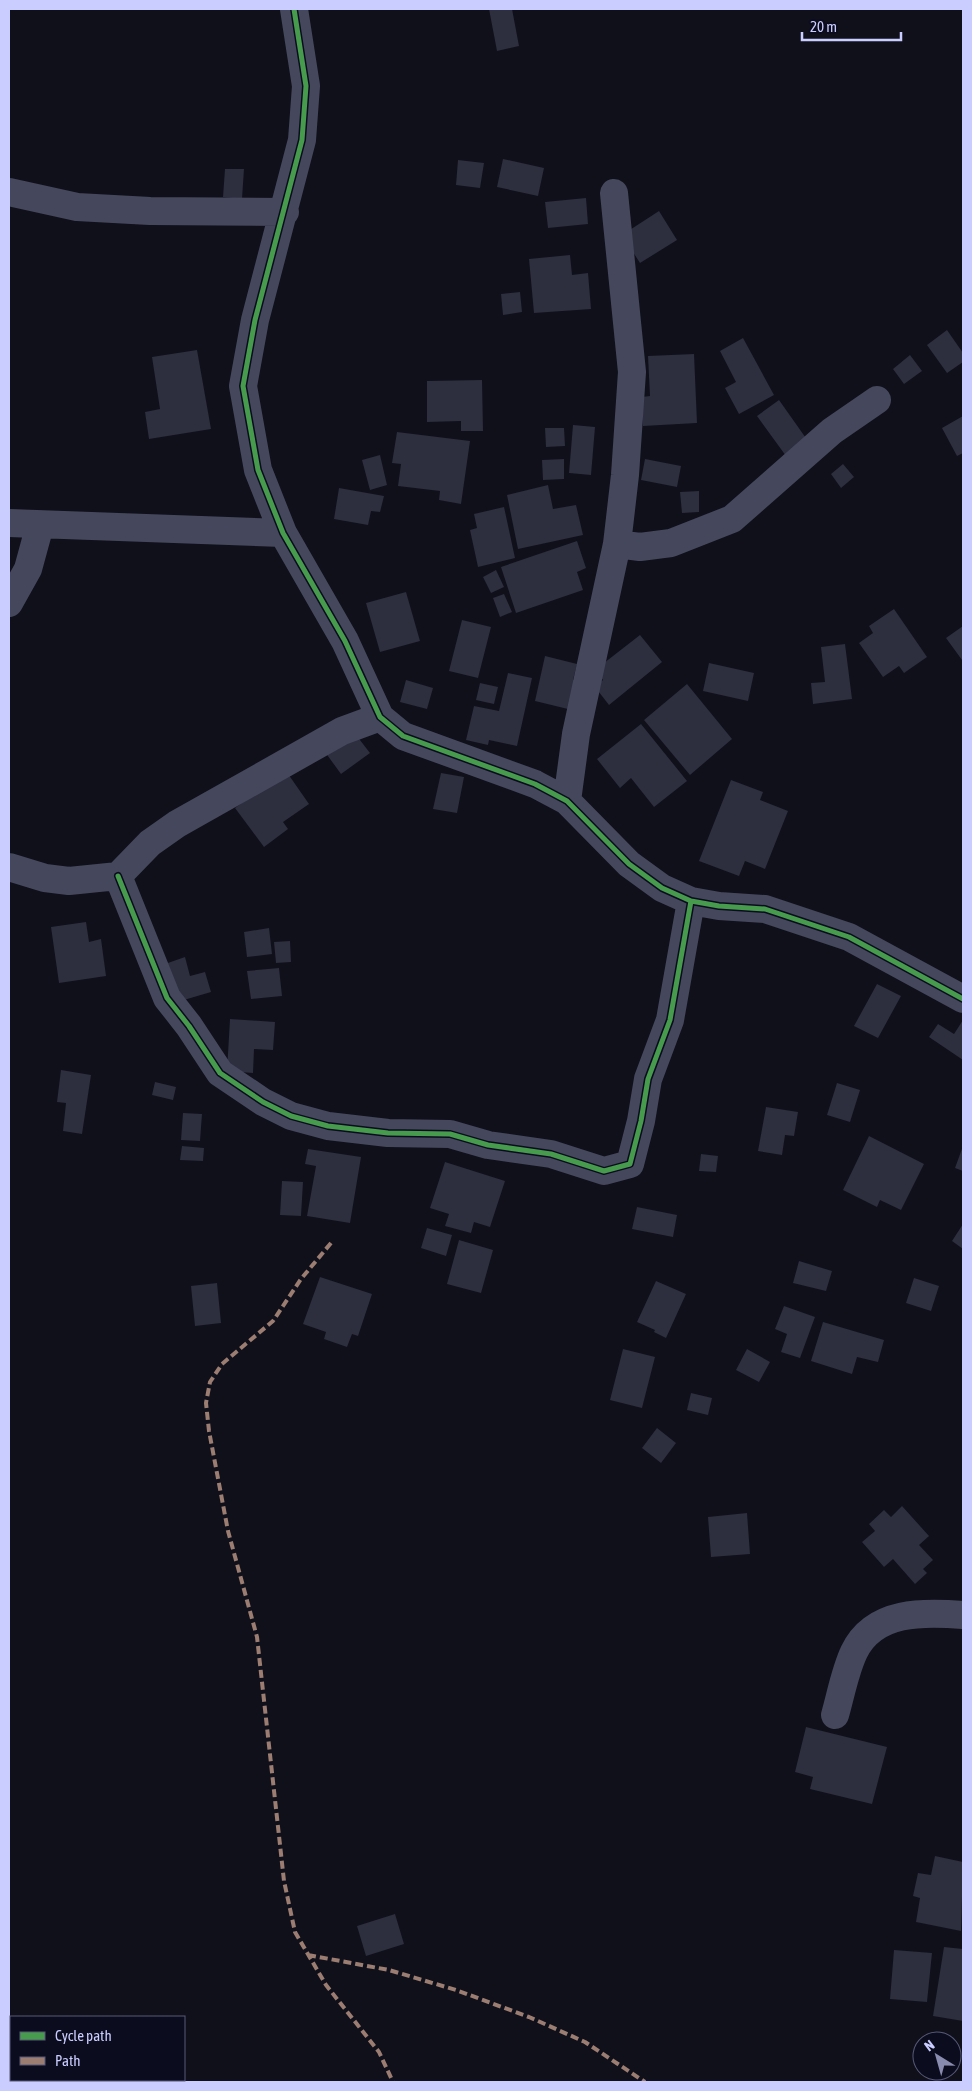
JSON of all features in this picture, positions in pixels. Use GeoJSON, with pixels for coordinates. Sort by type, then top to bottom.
{"type":"FeatureCollection","features":[{"type":"Feature","properties":{"kind":"street"},"geometry":{"type":"LineString","coordinates":[[294,9],[306,86],[302,140],[285,212],[255,320],[243,386],[258,470],[283,533],[345,641],[380,716],[403,736],[535,784],[567,801],[630,864],[662,888],[691,900],[719,906],[765,909],[849,937],[963,999]]}},
{"type":"Feature","properties":{"kind":"street"},"geometry":{"type":"LineString","coordinates":[[9,192],[77,207],[150,211],[285,212]]}},
{"type":"Feature","properties":{"kind":"street"},"geometry":{"type":"LineString","coordinates":[[567,801],[576,734],[617,544],[625,476],[632,372],[614,193]]}},
{"type":"Feature","properties":{"kind":"street"},"geometry":{"type":"LineString","coordinates":[[617,544],[640,547],[670,544],[732,519],[832,431],[876,400]]}},
{"type":"Feature","properties":{"kind":"street"},"geometry":{"type":"LineString","coordinates":[[9,523],[283,533]]}},
{"type":"Feature","properties":{"kind":"street"},"geometry":{"type":"LineString","coordinates":[[9,602],[28,569],[40,525]]}},
{"type":"Feature","properties":{"kind":"street"},"geometry":{"type":"LineString","coordinates":[[9,867],[45,878],[69,881],[118,876],[150,843],[177,824],[342,731],[380,716]]}},
{"type":"Feature","properties":{"kind":"street"},"geometry":{"type":"LineString","coordinates":[[118,876],[167,998],[190,1026],[220,1073],[254,1096],[291,1116],[328,1126],[388,1133],[450,1134],[488,1145],[551,1154],[604,1171],[630,1164],[641,1121],[648,1079],[670,1020],[691,900]]}},
{"type":"Feature","properties":{"kind":"street"},"geometry":{"type":"LineString","coordinates":[[835,1714],[854,1651],[870,1631],[894,1617],[928,1613],[963,1615]]}},
{"type":"Feature","properties":{"kind":"building"},"geometry":{"type":"Polygon","coordinates":[[[489,9],[512,9],[519,46],[497,51],[489,9]]]}},
{"type":"Feature","properties":{"kind":"building"},"geometry":{"type":"Polygon","coordinates":[[[503,159],[544,168],[538,196],[497,187],[503,159]]]}},
{"type":"Feature","properties":{"kind":"building"},"geometry":{"type":"Polygon","coordinates":[[[458,160],[484,163],[480,188],[456,185],[458,160]]]}},
{"type":"Feature","properties":{"kind":"building"},"geometry":{"type":"Polygon","coordinates":[[[225,169],[244,169],[242,199],[223,197],[225,169]]]}},
{"type":"Feature","properties":{"kind":"building"},"geometry":{"type":"Polygon","coordinates":[[[586,198],[588,224],[548,228],[545,202],[586,198]]]}},
{"type":"Feature","properties":{"kind":"building"},"geometry":{"type":"Polygon","coordinates":[[[659,211],[677,240],[640,263],[622,235],[659,211]]]}},
{"type":"Feature","properties":{"kind":"building"},"geometry":{"type":"Polygon","coordinates":[[[570,255],[572,275],[588,273],[591,309],[534,313],[529,259],[570,255]]]}},
{"type":"Feature","properties":{"kind":"building"},"geometry":{"type":"Polygon","coordinates":[[[520,292],[522,312],[503,315],[501,294],[520,292]]]}},
{"type":"Feature","properties":{"kind":"building"},"geometry":{"type":"Polygon","coordinates":[[[947,330],[963,353],[963,362],[947,373],[927,345],[947,330]]]}},
{"type":"Feature","properties":{"kind":"building"},"geometry":{"type":"Polygon","coordinates":[[[743,338],[774,395],[739,414],[725,388],[736,382],[720,351],[743,338]]]}},
{"type":"Feature","properties":{"kind":"building"},"geometry":{"type":"Polygon","coordinates":[[[197,350],[211,429],[149,439],[145,412],[160,409],[152,357],[197,350]]]}},
{"type":"Feature","properties":{"kind":"building"},"geometry":{"type":"Polygon","coordinates":[[[694,354],[697,423],[643,426],[642,397],[650,396],[648,356],[694,354]]]}},
{"type":"Feature","properties":{"kind":"building"},"geometry":{"type":"Polygon","coordinates":[[[910,355],[922,371],[904,384],[893,369],[910,355]]]}},
{"type":"Feature","properties":{"kind":"building"},"geometry":{"type":"Polygon","coordinates":[[[482,380],[483,431],[461,431],[461,421],[427,422],[427,381],[482,380]]]}},
{"type":"Feature","properties":{"kind":"building"},"geometry":{"type":"Polygon","coordinates":[[[779,400],[808,441],[786,456],[757,416],[779,400]]]}},
{"type":"Feature","properties":{"kind":"building"},"geometry":{"type":"Polygon","coordinates":[[[963,416],[963,453],[957,456],[942,428],[963,416]]]}},
{"type":"Feature","properties":{"kind":"building"},"geometry":{"type":"Polygon","coordinates":[[[573,425],[595,427],[591,475],[569,473],[573,425]]]}},
{"type":"Feature","properties":{"kind":"building"},"geometry":{"type":"Polygon","coordinates":[[[545,428],[564,428],[565,446],[546,447],[545,428]]]}},
{"type":"Feature","properties":{"kind":"building"},"geometry":{"type":"Polygon","coordinates":[[[397,432],[470,441],[461,504],[439,500],[440,491],[398,486],[401,464],[392,463],[397,432]]]}},
{"type":"Feature","properties":{"kind":"building"},"geometry":{"type":"Polygon","coordinates":[[[380,455],[387,485],[370,490],[362,460],[380,455]]]}},
{"type":"Feature","properties":{"kind":"building"},"geometry":{"type":"Polygon","coordinates":[[[564,459],[564,479],[543,480],[542,460],[564,459]]]}},
{"type":"Feature","properties":{"kind":"building"},"geometry":{"type":"Polygon","coordinates":[[[645,459],[681,466],[677,487],[641,480],[645,459]]]}},
{"type":"Feature","properties":{"kind":"building"},"geometry":{"type":"Polygon","coordinates":[[[843,464],[854,477],[841,488],[831,474],[843,464]]]}},
{"type":"Feature","properties":{"kind":"building"},"geometry":{"type":"Polygon","coordinates":[[[548,485],[553,509],[576,505],[583,535],[518,549],[507,495],[548,485]]]}},
{"type":"Feature","properties":{"kind":"building"},"geometry":{"type":"Polygon","coordinates":[[[339,488],[384,496],[380,512],[371,511],[368,525],[334,519],[339,488]]]}},
{"type":"Feature","properties":{"kind":"building"},"geometry":{"type":"Polygon","coordinates":[[[699,491],[699,512],[682,513],[680,492],[699,491]]]}},
{"type":"Feature","properties":{"kind":"building"},"geometry":{"type":"Polygon","coordinates":[[[504,507],[515,558],[478,567],[470,530],[477,528],[474,514],[504,507]]]}},
{"type":"Feature","properties":{"kind":"building"},"geometry":{"type":"Polygon","coordinates":[[[577,541],[586,568],[577,572],[583,590],[516,613],[501,567],[577,541]]]}},
{"type":"Feature","properties":{"kind":"building"},"geometry":{"type":"Polygon","coordinates":[[[496,570],[504,587],[491,593],[483,577],[496,570]]]}},
{"type":"Feature","properties":{"kind":"building"},"geometry":{"type":"Polygon","coordinates":[[[406,592],[420,641],[380,652],[366,603],[406,592]]]}},
{"type":"Feature","properties":{"kind":"building"},"geometry":{"type":"Polygon","coordinates":[[[504,594],[512,612],[500,617],[493,598],[504,594]]]}},
{"type":"Feature","properties":{"kind":"building"},"geometry":{"type":"Polygon","coordinates":[[[894,609],[927,657],[904,673],[899,666],[883,677],[859,643],[873,633],[869,626],[894,609]]]}},
{"type":"Feature","properties":{"kind":"building"},"geometry":{"type":"Polygon","coordinates":[[[462,620],[491,627],[478,678],[449,671],[462,620]]]}},
{"type":"Feature","properties":{"kind":"building"},"geometry":{"type":"Polygon","coordinates":[[[963,626],[963,659],[962,660],[946,638],[963,626]]]}},
{"type":"Feature","properties":{"kind":"building"},"geometry":{"type":"Polygon","coordinates":[[[640,635],[662,662],[609,705],[595,687],[603,680],[595,670],[640,635]]]}},
{"type":"Feature","properties":{"kind":"building"},"geometry":{"type":"Polygon","coordinates":[[[845,644],[852,699],[813,704],[811,683],[825,682],[821,647],[845,644]]]}},
{"type":"Feature","properties":{"kind":"building"},"geometry":{"type":"Polygon","coordinates":[[[545,656],[577,664],[573,680],[579,681],[572,710],[535,701],[545,656]]]}},
{"type":"Feature","properties":{"kind":"building"},"geometry":{"type":"Polygon","coordinates":[[[709,663],[754,673],[748,701],[703,691],[709,663]]]}},
{"type":"Feature","properties":{"kind":"building"},"geometry":{"type":"Polygon","coordinates":[[[508,673],[532,678],[517,746],[489,740],[488,745],[466,740],[474,706],[499,711],[508,673]]]}},
{"type":"Feature","properties":{"kind":"building"},"geometry":{"type":"Polygon","coordinates":[[[406,680],[433,688],[427,709],[400,702],[406,680]]]}},
{"type":"Feature","properties":{"kind":"building"},"geometry":{"type":"Polygon","coordinates":[[[480,683],[498,687],[494,704],[476,700],[480,683]]]}},
{"type":"Feature","properties":{"kind":"building"},"geometry":{"type":"Polygon","coordinates":[[[687,684],[732,739],[690,775],[644,720],[687,684]]]}},
{"type":"Feature","properties":{"kind":"building"},"geometry":{"type":"Polygon","coordinates":[[[641,724],[687,781],[654,807],[631,778],[620,788],[597,759],[641,724]]]}},
{"type":"Feature","properties":{"kind":"building"},"geometry":{"type":"Polygon","coordinates":[[[353,731],[370,753],[341,774],[325,752],[353,731]]]}},
{"type":"Feature","properties":{"kind":"building"},"geometry":{"type":"Polygon","coordinates":[[[286,771],[309,804],[283,822],[288,829],[264,847],[235,808],[286,771]]]}},
{"type":"Feature","properties":{"kind":"building"},"geometry":{"type":"Polygon","coordinates":[[[441,773],[464,777],[457,813],[433,809],[441,773]]]}},
{"type":"Feature","properties":{"kind":"building"},"geometry":{"type":"Polygon","coordinates":[[[731,780],[763,792],[760,800],[788,811],[765,869],[745,861],[739,876],[699,861],[731,780]]]}},
{"type":"Feature","properties":{"kind":"building"},"geometry":{"type":"Polygon","coordinates":[[[86,922],[89,942],[101,939],[106,976],[59,983],[51,927],[86,922]]]}},
{"type":"Feature","properties":{"kind":"building"},"geometry":{"type":"Polygon","coordinates":[[[269,928],[272,954],[247,957],[244,932],[269,928]]]}},
{"type":"Feature","properties":{"kind":"building"},"geometry":{"type":"Polygon","coordinates":[[[290,941],[291,962],[276,963],[274,942],[290,941]]]}},
{"type":"Feature","properties":{"kind":"building"},"geometry":{"type":"Polygon","coordinates":[[[185,957],[190,976],[205,972],[211,992],[177,1002],[165,964],[185,957]]]}},
{"type":"Feature","properties":{"kind":"building"},"geometry":{"type":"Polygon","coordinates":[[[279,968],[282,996],[251,999],[247,971],[279,968]]]}},
{"type":"Feature","properties":{"kind":"building"},"geometry":{"type":"Polygon","coordinates":[[[877,984],[901,996],[878,1038],[854,1026],[877,984]]]}},
{"type":"Feature","properties":{"kind":"building"},"geometry":{"type":"Polygon","coordinates":[[[230,1019],[275,1022],[273,1050],[254,1049],[253,1073],[227,1071],[230,1019]]]}},
{"type":"Feature","properties":{"kind":"building"},"geometry":{"type":"Polygon","coordinates":[[[963,1020],[963,1060],[929,1037],[938,1024],[954,1034],[963,1020]]]}},
{"type":"Feature","properties":{"kind":"building"},"geometry":{"type":"Polygon","coordinates":[[[61,1070],[91,1075],[82,1134],[63,1131],[66,1103],[57,1102],[61,1070]]]}},
{"type":"Feature","properties":{"kind":"building"},"geometry":{"type":"Polygon","coordinates":[[[155,1082],[176,1087],[173,1100],[152,1095],[155,1082]]]}},
{"type":"Feature","properties":{"kind":"building"},"geometry":{"type":"Polygon","coordinates":[[[837,1083],[860,1090],[850,1122],[827,1115],[837,1083]]]}},
{"type":"Feature","properties":{"kind":"building"},"geometry":{"type":"Polygon","coordinates":[[[766,1107],[798,1112],[794,1136],[785,1135],[782,1155],[758,1151],[766,1107]]]}},
{"type":"Feature","properties":{"kind":"building"},"geometry":{"type":"Polygon","coordinates":[[[183,1113],[202,1114],[200,1141],[181,1140],[183,1113]]]}},
{"type":"Feature","properties":{"kind":"building"},"geometry":{"type":"Polygon","coordinates":[[[869,1136],[924,1164],[901,1210],[880,1200],[877,1207],[843,1190],[869,1136]]]}},
{"type":"Feature","properties":{"kind":"building"},"geometry":{"type":"Polygon","coordinates":[[[182,1146],[204,1148],[203,1161],[180,1160],[182,1146]]]}},
{"type":"Feature","properties":{"kind":"building"},"geometry":{"type":"Polygon","coordinates":[[[963,1146],[963,1171],[955,1168],[963,1146]]]}},
{"type":"Feature","properties":{"kind":"building"},"geometry":{"type":"Polygon","coordinates":[[[308,1149],[361,1157],[350,1223],[307,1216],[316,1166],[305,1164],[308,1149]]]}},
{"type":"Feature","properties":{"kind":"building"},"geometry":{"type":"Polygon","coordinates":[[[701,1154],[718,1156],[716,1172],[699,1171],[701,1154]]]}},
{"type":"Feature","properties":{"kind":"building"},"geometry":{"type":"Polygon","coordinates":[[[445,1162],[505,1181],[490,1227],[474,1222],[471,1233],[445,1226],[449,1214],[430,1208],[445,1162]]]}},
{"type":"Feature","properties":{"kind":"building"},"geometry":{"type":"Polygon","coordinates":[[[282,1181],[303,1182],[301,1216],[280,1215],[282,1181]]]}},
{"type":"Feature","properties":{"kind":"building"},"geometry":{"type":"Polygon","coordinates":[[[637,1207],[677,1215],[673,1237],[632,1229],[637,1207]]]}},
{"type":"Feature","properties":{"kind":"building"},"geometry":{"type":"Polygon","coordinates":[[[963,1224],[963,1249],[952,1241],[963,1224]]]}},
{"type":"Feature","properties":{"kind":"building"},"geometry":{"type":"Polygon","coordinates":[[[427,1228],[452,1235],[446,1256],[421,1248],[427,1228]]]}},
{"type":"Feature","properties":{"kind":"building"},"geometry":{"type":"Polygon","coordinates":[[[459,1240],[493,1250],[481,1293],[447,1284],[459,1240]]]}},
{"type":"Feature","properties":{"kind":"building"},"geometry":{"type":"Polygon","coordinates":[[[799,1261],[832,1271],[826,1291],[793,1283],[799,1261]]]}},
{"type":"Feature","properties":{"kind":"building"},"geometry":{"type":"Polygon","coordinates":[[[320,1277],[372,1294],[358,1336],[352,1334],[347,1347],[324,1339],[326,1332],[303,1324],[320,1277]]]}},
{"type":"Feature","properties":{"kind":"building"},"geometry":{"type":"Polygon","coordinates":[[[914,1278],[939,1286],[931,1311],[906,1303],[914,1278]]]}},
{"type":"Feature","properties":{"kind":"building"},"geometry":{"type":"Polygon","coordinates":[[[656,1281],[686,1294],[666,1338],[654,1332],[655,1330],[637,1322],[656,1281]]]}},
{"type":"Feature","properties":{"kind":"building"},"geometry":{"type":"Polygon","coordinates":[[[217,1283],[221,1323],[195,1326],[191,1286],[217,1283]]]}},
{"type":"Feature","properties":{"kind":"building"},"geometry":{"type":"Polygon","coordinates":[[[784,1306],[815,1317],[800,1358],[781,1352],[787,1334],[775,1329],[784,1306]]]}},
{"type":"Feature","properties":{"kind":"building"},"geometry":{"type":"Polygon","coordinates":[[[823,1322],[884,1340],[878,1362],[857,1357],[852,1374],[811,1361],[823,1322]]]}},
{"type":"Feature","properties":{"kind":"building"},"geometry":{"type":"Polygon","coordinates":[[[623,1349],[655,1357],[642,1408],[610,1400],[623,1349]]]}},
{"type":"Feature","properties":{"kind":"building"},"geometry":{"type":"Polygon","coordinates":[[[747,1349],[770,1362],[759,1382],[736,1370],[747,1349]]]}},
{"type":"Feature","properties":{"kind":"building"},"geometry":{"type":"Polygon","coordinates":[[[691,1393],[712,1398],[708,1415],[687,1410],[691,1393]]]}},
{"type":"Feature","properties":{"kind":"building"},"geometry":{"type":"Polygon","coordinates":[[[657,1428],[676,1443],[661,1463],[642,1448],[657,1428]]]}},
{"type":"Feature","properties":{"kind":"building"},"geometry":{"type":"Polygon","coordinates":[[[902,1506],[929,1536],[919,1545],[933,1560],[923,1569],[927,1573],[915,1584],[893,1559],[884,1567],[862,1542],[875,1531],[869,1524],[884,1510],[891,1517],[902,1506]]]}},
{"type":"Feature","properties":{"kind":"building"},"geometry":{"type":"Polygon","coordinates":[[[747,1513],[750,1554],[711,1557],[708,1517],[747,1513]]]}},
{"type":"Feature","properties":{"kind":"building"},"geometry":{"type":"Polygon","coordinates":[[[806,1727],[887,1747],[872,1804],[810,1789],[813,1777],[795,1772],[806,1727]]]}},
{"type":"Feature","properties":{"kind":"building"},"geometry":{"type":"Polygon","coordinates":[[[935,1856],[963,1862],[961,1931],[916,1922],[920,1898],[913,1896],[918,1873],[931,1875],[935,1856]]]}},
{"type":"Feature","properties":{"kind":"building"},"geometry":{"type":"Polygon","coordinates":[[[395,1914],[404,1944],[366,1956],[357,1926],[395,1914]]]}},
{"type":"Feature","properties":{"kind":"building"},"geometry":{"type":"Polygon","coordinates":[[[944,1947],[963,1949],[963,2021],[933,2016],[944,1947]]]}},
{"type":"Feature","properties":{"kind":"building"},"geometry":{"type":"Polygon","coordinates":[[[894,1950],[932,1953],[927,2002],[890,1999],[894,1950]]]}},
{"type":"Feature","properties":{"kind":"marked path"},"geometry":{"type":"LineString","coordinates":[[331,1243],[301,1279],[273,1321],[222,1364],[210,1382],[206,1403],[209,1431],[228,1531],[257,1637],[284,1881],[295,1932],[326,1985],[379,2052],[393,2082]]}},
{"type":"Feature","properties":{"kind":"marked path"},"geometry":{"type":"LineString","coordinates":[[308,1955],[389,1970],[456,1990],[529,2017],[585,2042],[645,2082]]}},
{"type":"Feature","properties":{"kind":"cycle path"},"geometry":{"type":"LineString","coordinates":[[294,9],[306,86],[302,140],[255,320],[243,386],[258,470],[283,533],[345,641],[380,717],[403,736],[535,784],[567,801],[629,864],[662,888],[691,901],[719,906],[765,909],[849,937],[963,999]]}},
{"type":"Feature","properties":{"kind":"cycle path"},"geometry":{"type":"LineString","coordinates":[[118,876],[167,998],[189,1026],[220,1073],[263,1102],[291,1116],[328,1126],[388,1133],[450,1134],[488,1145],[551,1154],[604,1171],[630,1164],[641,1121],[648,1079],[670,1020],[691,901]]}}]}
